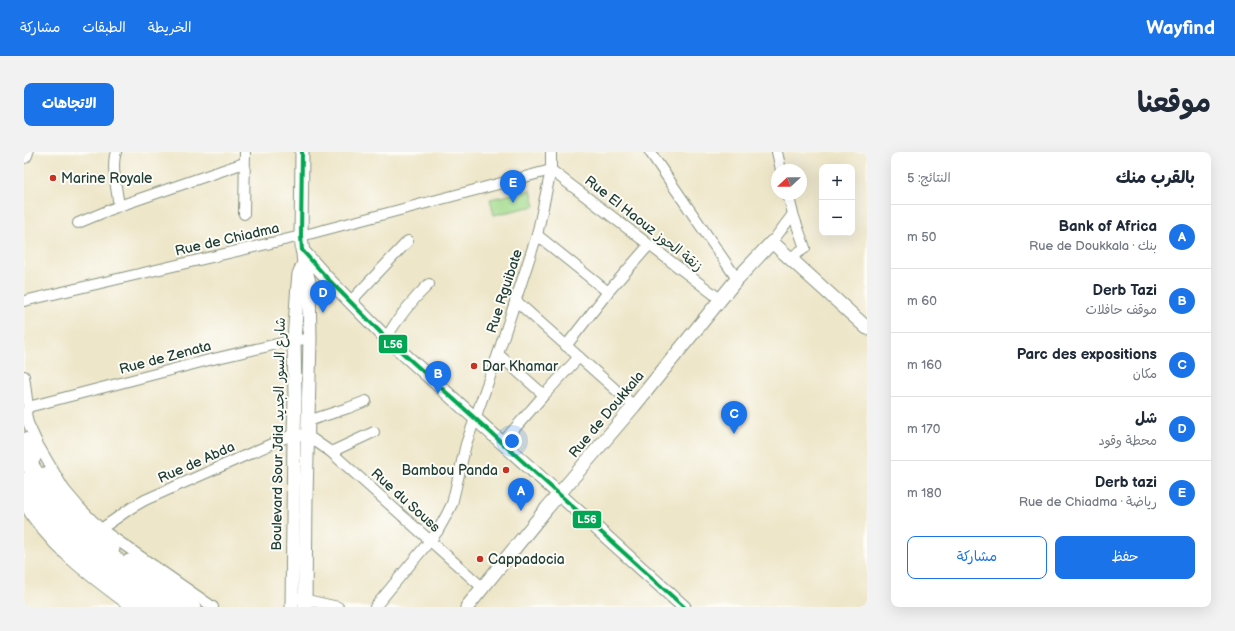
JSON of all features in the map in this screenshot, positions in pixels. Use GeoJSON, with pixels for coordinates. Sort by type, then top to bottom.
{"type":"FeatureCollection","features":[{"type":"Feature","properties":{"kind":"highway"},"geometry":{"type":"LineString","coordinates":[[24,451],[31,467],[51,500],[76,529],[90,542],[178,607]]}},
{"type":"Feature","properties":{"kind":"highway"},"geometry":{"type":"LineString","coordinates":[[25,488],[52,521],[80,550],[159,607]]}},
{"type":"Feature","properties":{"kind":"main road"},"geometry":{"type":"LineString","coordinates":[[25,488],[39,521],[51,536],[97,577],[136,607]]}},
{"type":"Feature","properties":{"kind":"street"},"geometry":{"type":"LineString","coordinates":[[116,152],[114,166],[119,206]]}},
{"type":"Feature","properties":{"kind":"street"},"geometry":{"type":"LineString","coordinates":[[244,214],[245,152]]}},
{"type":"Feature","properties":{"kind":"street","name":"Boulevard Sour Jdid شارع السور الجديد"},"geometry":{"type":"LineString","coordinates":[[302,152],[301,236],[304,263],[309,282],[310,339],[306,498],[306,603]]}},
{"type":"Feature","properties":{"kind":"street"},"geometry":{"type":"LineString","coordinates":[[650,152],[736,279]]}},
{"type":"Feature","properties":{"kind":"street"},"geometry":{"type":"LineString","coordinates":[[777,152],[780,164]]}},
{"type":"Feature","properties":{"kind":"street","name":"Rue Rguibate"},"geometry":{"type":"LineString","coordinates":[[375,607],[430,540],[441,525],[452,504],[466,444],[498,354],[537,235],[553,154]]}},
{"type":"Feature","properties":{"kind":"street"},"geometry":{"type":"LineString","coordinates":[[78,223],[119,206],[244,163]]}},
{"type":"Feature","properties":{"kind":"street","name":"Rue de Chiadma"},"geometry":{"type":"LineString","coordinates":[[24,301],[301,236],[551,170]]}},
{"type":"Feature","properties":{"kind":"street","name":"Rue El Haouz زنقة الحوز"},"geometry":{"type":"LineString","coordinates":[[551,170],[720,299]]}},
{"type":"Feature","properties":{"kind":"street"},"geometry":{"type":"LineString","coordinates":[[790,200],[805,248],[790,258]]}},
{"type":"Feature","properties":{"kind":"street"},"geometry":{"type":"LineString","coordinates":[[793,214],[772,242],[867,328]]}},
{"type":"Feature","properties":{"kind":"street"},"geometry":{"type":"LineString","coordinates":[[537,235],[608,292]]}},
{"type":"Feature","properties":{"kind":"street"},"geometry":{"type":"LineString","coordinates":[[351,301],[408,241]]}},
{"type":"Feature","properties":{"kind":"street","name":"Rue de Doukkala"},"geometry":{"type":"LineString","coordinates":[[467,607],[559,494],[634,406],[736,279],[772,242]]}},
{"type":"Feature","properties":{"kind":"street"},"geometry":{"type":"LineString","coordinates":[[566,346],[608,292],[649,245]]}},
{"type":"Feature","properties":{"kind":"street"},"geometry":{"type":"LineString","coordinates":[[302,250],[328,280],[351,301],[386,338],[684,607]]}},
{"type":"Feature","properties":{"kind":"street","name":"Boulevard Sour Jdid شارع السور الجديد"},"geometry":{"type":"LineString","coordinates":[[292,602],[295,398],[294,340],[299,274],[304,263]]}},
{"type":"Feature","properties":{"kind":"street"},"geometry":{"type":"LineString","coordinates":[[386,338],[398,319],[429,284]]}},
{"type":"Feature","properties":{"kind":"street"},"geometry":{"type":"LineString","coordinates":[[515,300],[634,406]]}},
{"type":"Feature","properties":{"kind":"street","name":"Rue de Zenata"},"geometry":{"type":"LineString","coordinates":[[28,407],[209,360],[294,340],[310,339]]}},
{"type":"Feature","properties":{"kind":"street"},"geometry":{"type":"LineString","coordinates":[[498,354],[544,395]]}},
{"type":"Feature","properties":{"kind":"street"},"geometry":{"type":"LineString","coordinates":[[502,444],[579,357]]}},
{"type":"Feature","properties":{"kind":"street"},"geometry":{"type":"LineString","coordinates":[[24,376],[28,407],[26,413],[28,423],[38,445],[68,494],[100,529],[213,607]]}},
{"type":"Feature","properties":{"kind":"street"},"geometry":{"type":"LineString","coordinates":[[308,421],[366,401]]}},
{"type":"Feature","properties":{"kind":"street"},"geometry":{"type":"LineString","coordinates":[[331,452],[374,432]]}},
{"type":"Feature","properties":{"kind":"street"},"geometry":{"type":"LineString","coordinates":[[294,434],[308,436]]}},
{"type":"Feature","properties":{"kind":"street","name":"Rue de Abda"},"geometry":{"type":"LineString","coordinates":[[100,529],[130,508],[145,500],[294,434]]}},
{"type":"Feature","properties":{"kind":"street","name":"Rue du Souss"},"geometry":{"type":"LineString","coordinates":[[308,436],[331,452],[483,588]]}},
{"type":"Feature","properties":{"kind":"street"},"geometry":{"type":"LineString","coordinates":[[24,439],[54,488],[72,511],[92,531],[114,550],[194,607]]}},
{"type":"Feature","properties":{"kind":"street"},"geometry":{"type":"LineString","coordinates":[[292,602],[338,607]]}},
{"type":"Feature","properties":{"kind":"green space"},"geometry":{"type":"Polygon","coordinates":[[[531,190],[535,206],[494,215],[490,199],[531,190]]]}},
{"type":"Feature","properties":{"kind":"transit line","name":"L56"},"geometry":{"type":"LineString","coordinates":[[302,152],[302,250]]}},
{"type":"Feature","properties":{"kind":"transit line","name":"L56"},"geometry":{"type":"LineString","coordinates":[[302,250],[328,279],[386,338],[684,607]]}},
{"type":"Feature","properties":{"kind":"place","name":"Marine Royale"},"geometry":{"type":"Point","coordinates":[53,178]}},
{"type":"Feature","properties":{"kind":"place","name":"Derb tazi"},"geometry":{"type":"Point","coordinates":[513,203]}},
{"type":"Feature","properties":{"kind":"place","name":"شل"},"geometry":{"type":"Point","coordinates":[323,313]}},
{"type":"Feature","properties":{"kind":"place","name":"Dar Khamar"},"geometry":{"type":"Point","coordinates":[474,366]}},
{"type":"Feature","properties":{"kind":"place","name":"Derb Tazi"},"geometry":{"type":"Point","coordinates":[438,394]}},
{"type":"Feature","properties":{"kind":"place","name":"Parc des expositions"},"geometry":{"type":"Point","coordinates":[734,434]}},
{"type":"Feature","properties":{"kind":"place","name":"Bambou Panda"},"geometry":{"type":"Point","coordinates":[506,470]}},
{"type":"Feature","properties":{"kind":"place","name":"Bank of Africa"},"geometry":{"type":"Point","coordinates":[521,511]}},
{"type":"Feature","properties":{"kind":"place","name":"Cappadocia"},"geometry":{"type":"Point","coordinates":[480,559]}}]}
